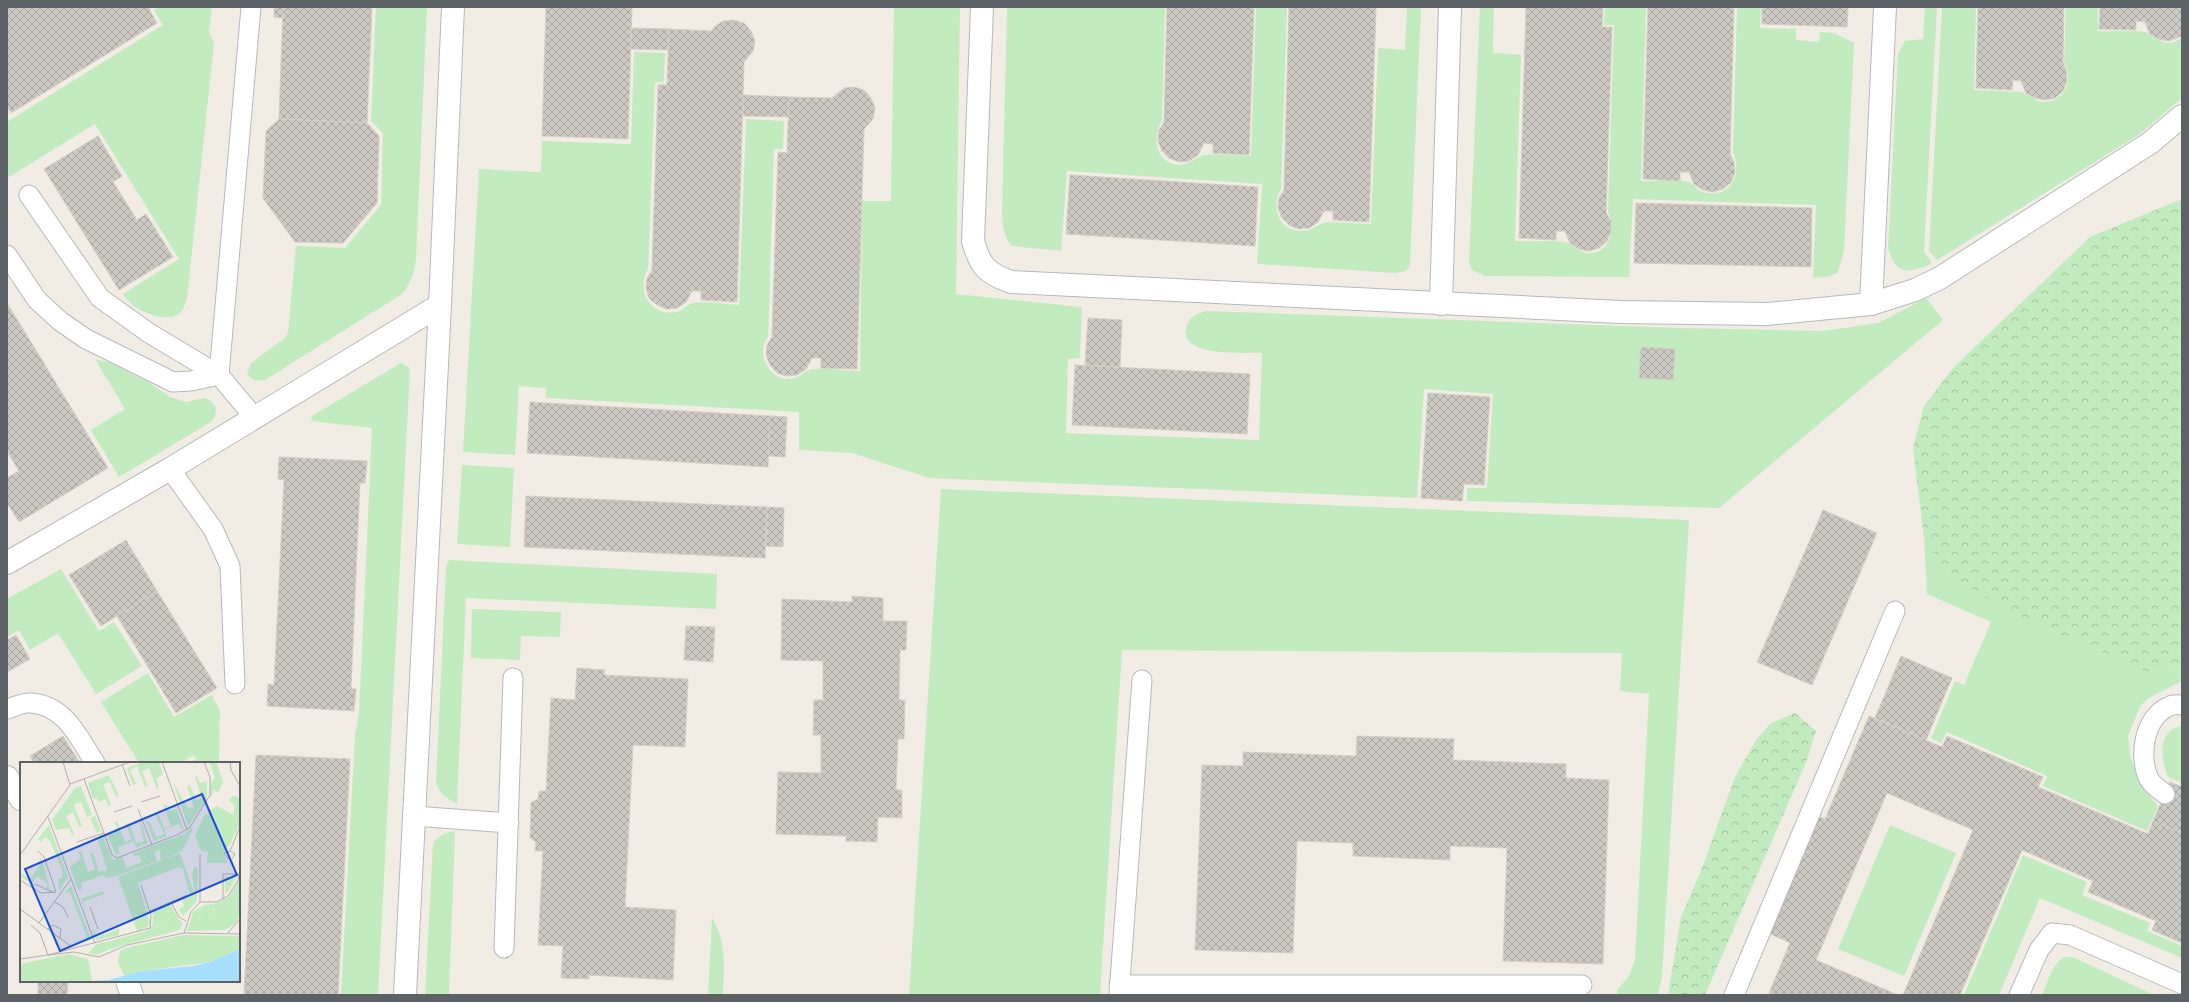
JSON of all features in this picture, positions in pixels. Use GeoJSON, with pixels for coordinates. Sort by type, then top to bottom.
{"type":"FeatureCollection","features":[{"type":"Feature","properties":{"kind":"street"},"geometry":{"type":"LineString","coordinates":[[405,995],[440,305],[453,7]]}},
{"type":"Feature","properties":{"kind":"street"},"geometry":{"type":"LineString","coordinates":[[982,7],[973,241],[978,260],[991,275],[1011,282],[1621,312],[1766,314],[1871,304],[1915,290],[1940,278],[2150,143],[2182,116]]}},
{"type":"Feature","properties":{"kind":"street"},"geometry":{"type":"LineString","coordinates":[[1441,304],[1450,7]]}},
{"type":"Feature","properties":{"kind":"street"},"geometry":{"type":"LineString","coordinates":[[1871,304],[1885,7]]}},
{"type":"Feature","properties":{"kind":"street"},"geometry":{"type":"LineString","coordinates":[[7,563],[170,469],[440,305]]}},
{"type":"Feature","properties":{"kind":"street"},"geometry":{"type":"LineString","coordinates":[[7,777],[20,797]]}},
{"type":"Feature","properties":{"kind":"street"},"geometry":{"type":"LineString","coordinates":[[127,982],[132,995]]}},
{"type":"Feature","properties":{"kind":"lane"},"geometry":{"type":"LineString","coordinates":[[219,375],[251,7]]}},
{"type":"Feature","properties":{"kind":"lane"},"geometry":{"type":"LineString","coordinates":[[29,195],[100,298],[149,333],[219,375],[254,417]]}},
{"type":"Feature","properties":{"kind":"lane"},"geometry":{"type":"LineString","coordinates":[[7,255],[37,300],[60,321],[86,339],[173,382],[191,381],[219,375]]}},
{"type":"Feature","properties":{"kind":"lane"},"geometry":{"type":"LineString","coordinates":[[170,469],[213,529],[230,566],[235,684]]}},
{"type":"Feature","properties":{"kind":"lane"},"geometry":{"type":"LineString","coordinates":[[1734,995],[1895,611]]}},
{"type":"Feature","properties":{"kind":"lane"},"geometry":{"type":"LineString","coordinates":[[504,948],[513,678]]}},
{"type":"Feature","properties":{"kind":"lane"},"geometry":{"type":"LineString","coordinates":[[1142,680],[1119,990],[1386,990],[1582,985]]}},
{"type":"Feature","properties":{"kind":"lane"},"geometry":{"type":"LineString","coordinates":[[7,709],[30,703],[48,707],[69,721],[94,762]]}},
{"type":"Feature","properties":{"kind":"lane"},"geometry":{"type":"LineString","coordinates":[[2165,794],[2150,780],[2144,764],[2144,746],[2149,729],[2158,714],[2170,705],[2182,705]]}},
{"type":"Feature","properties":{"kind":"lane"},"geometry":{"type":"LineString","coordinates":[[414,816],[509,824]]}},
{"type":"Feature","properties":{"kind":"lane"},"geometry":{"type":"LineString","coordinates":[[2020,995],[2039,950],[2052,933],[2070,935],[2182,984]]}},
{"type":"Feature","properties":{"kind":"green space"},"geometry":{"type":"Polygon","coordinates":[[[159,7],[212,7],[209,32],[214,43],[187,299],[182,311],[171,317],[151,315],[134,306],[123,294],[179,259],[95,124],[7,178],[7,122],[163,25],[154,10],[159,7]]]}},
{"type":"Feature","properties":{"kind":"green space"},"geometry":{"type":"Polygon","coordinates":[[[376,7],[427,7],[416,259],[413,273],[408,286],[402,294],[265,380],[254,380],[247,374],[251,363],[285,338],[288,333],[296,246],[345,248],[381,205],[383,133],[371,121],[376,7]]]}},
{"type":"Feature","properties":{"kind":"green space"},"geometry":{"type":"Polygon","coordinates":[[[894,7],[960,7],[956,294],[1082,307],[1080,358],[1068,359],[1066,433],[1259,440],[1262,353],[1228,353],[1202,349],[1192,344],[1187,338],[1187,324],[1193,316],[1206,311],[1679,328],[1823,331],[1878,323],[1926,298],[1943,320],[1719,508],[1467,501],[1467,488],[1487,488],[1493,394],[1424,389],[1417,498],[929,478],[852,453],[799,450],[799,412],[546,398],[546,388],[519,386],[515,455],[463,452],[479,169],[541,172],[542,141],[631,144],[634,52],[665,53],[664,82],[655,82],[648,269],[644,277],[643,286],[648,301],[660,310],[668,312],[677,312],[693,303],[698,302],[739,305],[746,119],[784,121],[783,149],[774,149],[768,337],[763,350],[763,356],[769,369],[774,374],[787,379],[797,377],[813,369],[824,368],[860,371],[862,201],[891,201],[894,7]]]}},
{"type":"Feature","properties":{"kind":"green space"},"geometry":{"type":"Polygon","coordinates":[[[1007,7],[1165,7],[1162,121],[1157,135],[1157,142],[1161,155],[1166,160],[1172,164],[1184,165],[1199,157],[1211,154],[1251,156],[1256,7],[1287,7],[1281,189],[1278,195],[1277,209],[1278,216],[1286,226],[1292,230],[1304,231],[1327,222],[1371,224],[1378,48],[1405,50],[1407,7],[1421,7],[1410,265],[1406,271],[1395,273],[1257,264],[1262,184],[1067,171],[1061,251],[1012,246],[1005,235],[1002,213],[1007,7]]]}},
{"type":"Feature","properties":{"kind":"green space"},"geometry":{"type":"Polygon","coordinates":[[[1480,7],[1494,7],[1493,53],[1521,55],[1515,241],[1564,242],[1586,253],[1594,253],[1605,246],[1609,240],[1612,226],[1608,212],[1614,25],[1604,25],[1605,7],[1646,7],[1641,181],[1683,181],[1690,183],[1701,191],[1712,193],[1727,189],[1732,183],[1736,169],[1736,160],[1733,152],[1737,7],[1761,7],[1760,28],[1796,29],[1796,40],[1819,42],[1820,32],[1834,33],[1854,43],[1844,251],[1838,272],[1828,277],[1813,278],[1816,205],[1633,199],[1629,277],[1485,276],[1472,270],[1469,262],[1480,7]]]}},
{"type":"Feature","properties":{"kind":"green space"},"geometry":{"type":"Polygon","coordinates":[[[1925,7],[1937,7],[1924,252],[1932,263],[1917,269],[1904,270],[1895,264],[1888,248],[1898,54],[1905,41],[1923,39],[1925,7]]]}},
{"type":"Feature","properties":{"kind":"green space"},"geometry":{"type":"Polygon","coordinates":[[[1942,7],[1976,7],[1974,90],[2021,92],[2042,102],[2059,97],[2063,93],[2068,81],[2067,68],[2064,62],[2066,7],[2098,7],[2098,31],[2145,32],[2165,43],[2175,42],[2182,38],[2182,98],[2140,134],[1937,260],[1929,251],[1942,7]]]}},
{"type":"Feature","properties":{"kind":"green space"},"geometry":{"type":"Polygon","coordinates":[[[2182,199],[2182,666],[2147,672],[2012,613],[1951,577],[1924,539],[1913,448],[1924,406],[1953,368],[2090,237],[2182,199]]]}},
{"type":"Feature","properties":{"kind":"green space"},"geometry":{"type":"Polygon","coordinates":[[[95,359],[110,363],[148,382],[170,397],[186,402],[204,398],[211,401],[216,408],[215,417],[209,423],[119,477],[91,430],[125,409],[95,359]]]}},
{"type":"Feature","properties":{"kind":"green space"},"geometry":{"type":"Polygon","coordinates":[[[401,363],[410,368],[378,995],[341,995],[355,735],[359,713],[372,428],[311,421],[312,416],[401,363]]]}},
{"type":"Feature","properties":{"kind":"green space"},"geometry":{"type":"Polygon","coordinates":[[[462,465],[514,468],[510,547],[457,544],[462,465]]]}},
{"type":"Feature","properties":{"kind":"green space"},"geometry":{"type":"Polygon","coordinates":[[[941,489],[1689,520],[1662,977],[1658,995],[1617,995],[1617,990],[1629,976],[1635,959],[1649,694],[1620,691],[1622,653],[1122,650],[1100,995],[909,995],[941,489]]]}},
{"type":"Feature","properties":{"kind":"green space"},"geometry":{"type":"Polygon","coordinates":[[[1924,539],[1951,577],[2147,672],[2182,666],[2182,681],[2149,698],[2141,705],[2128,735],[2130,755],[2136,774],[2145,790],[2158,806],[2147,831],[2043,786],[2047,776],[1947,732],[1941,743],[1931,738],[1955,681],[1964,685],[1991,622],[1927,594],[1924,539]]]}},
{"type":"Feature","properties":{"kind":"green space"},"geometry":{"type":"Polygon","coordinates":[[[449,560],[717,574],[716,609],[466,598],[457,804],[439,790],[436,783],[446,568],[449,560]]]}},
{"type":"Feature","properties":{"kind":"green space"},"geometry":{"type":"Polygon","coordinates":[[[61,569],[99,631],[114,622],[142,666],[96,694],[58,633],[30,650],[19,630],[7,637],[7,599],[61,569]]]}},
{"type":"Feature","properties":{"kind":"green space"},"geometry":{"type":"Polygon","coordinates":[[[472,609],[561,612],[560,637],[521,636],[520,660],[471,658],[472,609]]]}},
{"type":"Feature","properties":{"kind":"green space"},"geometry":{"type":"Polygon","coordinates":[[[148,673],[174,717],[212,695],[220,711],[219,762],[192,762],[196,759],[194,755],[183,762],[138,762],[101,702],[148,673]]]}},
{"type":"Feature","properties":{"kind":"green space"},"geometry":{"type":"Polygon","coordinates":[[[1795,713],[1816,731],[1807,760],[1705,995],[1668,995],[1681,917],[1701,871],[1735,777],[1756,740],[1771,723],[1795,713]]]}},
{"type":"Feature","properties":{"kind":"green space"},"geometry":{"type":"Polygon","coordinates":[[[2182,726],[2182,783],[2168,777],[2162,754],[2164,739],[2168,733],[2182,726]]]}},
{"type":"Feature","properties":{"kind":"green space"},"geometry":{"type":"Polygon","coordinates":[[[1890,825],[1956,853],[1904,976],[1838,949],[1890,825]]]}},
{"type":"Feature","properties":{"kind":"green space"},"geometry":{"type":"Polygon","coordinates":[[[455,831],[449,995],[425,995],[433,843],[442,835],[455,831]]]}},
{"type":"Feature","properties":{"kind":"green space"},"geometry":{"type":"Polygon","coordinates":[[[2023,855],[2087,882],[2082,895],[2150,923],[2147,931],[2182,946],[2182,958],[2040,898],[1999,995],[1964,995],[2023,855]]]}},
{"type":"Feature","properties":{"kind":"green space"},"geometry":{"type":"Polygon","coordinates":[[[712,918],[720,936],[724,955],[723,995],[708,995],[712,918]]]}},
{"type":"Feature","properties":{"kind":"green space"},"geometry":{"type":"Polygon","coordinates":[[[2065,957],[2073,957],[2154,995],[2042,995],[2054,968],[2065,957]]]}},
{"type":"Feature","properties":{"kind":"building"},"geometry":{"type":"Polygon","coordinates":[[[7,7],[152,7],[149,9],[157,23],[11,113],[7,106],[7,7]]]}},
{"type":"Feature","properties":{"kind":"building"},"geometry":{"type":"Polygon","coordinates":[[[274,7],[283,7],[283,18],[274,17],[274,7]]]}},
{"type":"Feature","properties":{"kind":"building"},"geometry":{"type":"Polygon","coordinates":[[[283,7],[372,7],[367,123],[279,119],[283,7]]]}},
{"type":"Feature","properties":{"kind":"building"},"geometry":{"type":"Polygon","coordinates":[[[546,7],[632,7],[628,139],[542,136],[546,7]]]}},
{"type":"Feature","properties":{"kind":"building"},"geometry":{"type":"Polygon","coordinates":[[[1167,7],[1254,7],[1249,155],[1213,153],[1213,144],[1204,143],[1198,155],[1189,161],[1179,162],[1169,158],[1162,151],[1158,141],[1159,130],[1164,123],[1167,7]]]}},
{"type":"Feature","properties":{"kind":"building"},"geometry":{"type":"Polygon","coordinates":[[[1289,7],[1376,7],[1369,222],[1333,220],[1333,211],[1324,211],[1318,222],[1309,228],[1299,229],[1289,225],[1282,218],[1278,208],[1279,198],[1284,190],[1289,7]]]}},
{"type":"Feature","properties":{"kind":"building"},"geometry":{"type":"Polygon","coordinates":[[[1526,7],[1603,7],[1602,27],[1612,27],[1606,213],[1611,221],[1611,231],[1607,241],[1599,248],[1589,251],[1579,249],[1570,243],[1565,231],[1556,231],[1556,240],[1519,238],[1526,7]]]}},
{"type":"Feature","properties":{"kind":"building"},"geometry":{"type":"Polygon","coordinates":[[[1648,7],[1734,7],[1730,154],[1734,162],[1735,172],[1731,182],[1723,189],[1713,192],[1703,190],[1694,184],[1689,172],[1680,172],[1680,181],[1643,179],[1648,7]]]}},
{"type":"Feature","properties":{"kind":"building"},"geometry":{"type":"Polygon","coordinates":[[[1762,7],[1848,7],[1847,27],[1762,24],[1762,7]]]}},
{"type":"Feature","properties":{"kind":"building"},"geometry":{"type":"Polygon","coordinates":[[[1978,7],[2064,7],[2063,63],[2066,70],[2067,81],[2063,91],[2055,98],[2045,100],[2035,98],[2026,93],[2021,81],[2013,80],[2012,90],[1976,88],[1978,7]]]}},
{"type":"Feature","properties":{"kind":"building"},"geometry":{"type":"Polygon","coordinates":[[[2100,7],[2182,7],[2182,36],[2169,41],[2159,39],[2150,34],[2145,22],[2136,21],[2136,30],[2099,29],[2100,7]]]}},
{"type":"Feature","properties":{"kind":"building"},"geometry":{"type":"Polygon","coordinates":[[[734,20],[744,23],[751,31],[755,41],[753,51],[744,62],[737,302],[701,300],[701,291],[692,291],[686,302],[677,308],[667,309],[657,305],[649,298],[646,288],[647,278],[652,270],[658,85],[667,85],[669,29],[712,31],[714,27],[723,21],[734,20]]]}},
{"type":"Feature","properties":{"kind":"building"},"geometry":{"type":"Polygon","coordinates":[[[631,28],[669,29],[668,50],[631,49],[631,28]]]}},
{"type":"Feature","properties":{"kind":"building"},"geometry":{"type":"Polygon","coordinates":[[[854,87],[864,90],[871,98],[875,108],[873,119],[864,129],[857,369],[821,368],[821,358],[812,358],[806,369],[797,375],[787,376],[777,373],[770,365],[766,355],[767,345],[772,337],[778,152],[787,153],[789,97],[832,98],[844,88],[854,87]]]}},
{"type":"Feature","properties":{"kind":"building"},"geometry":{"type":"Polygon","coordinates":[[[743,95],[789,97],[788,117],[743,116],[743,95]]]}},
{"type":"Feature","properties":{"kind":"building"},"geometry":{"type":"Polygon","coordinates":[[[279,119],[367,123],[379,136],[377,203],[343,243],[295,242],[263,198],[266,131],[279,119]]]}},
{"type":"Feature","properties":{"kind":"building"},"geometry":{"type":"Polygon","coordinates":[[[98,136],[122,176],[113,182],[137,220],[146,214],[173,257],[119,290],[44,169],[98,136]]]}},
{"type":"Feature","properties":{"kind":"building"},"geometry":{"type":"Polygon","coordinates":[[[1070,175],[1258,187],[1255,246],[1066,234],[1070,175]]]}},
{"type":"Feature","properties":{"kind":"building"},"geometry":{"type":"Polygon","coordinates":[[[1636,203],[1812,208],[1811,267],[1634,263],[1636,203]]]}},
{"type":"Feature","properties":{"kind":"building"},"geometry":{"type":"Polygon","coordinates":[[[7,303],[108,468],[19,522],[7,503],[7,478],[19,471],[7,451],[7,303]]]}},
{"type":"Feature","properties":{"kind":"building"},"geometry":{"type":"Polygon","coordinates":[[[1088,318],[1122,320],[1120,367],[1085,365],[1088,318]]]}},
{"type":"Feature","properties":{"kind":"building"},"geometry":{"type":"Polygon","coordinates":[[[1641,347],[1675,349],[1673,380],[1639,378],[1641,347]]]}},
{"type":"Feature","properties":{"kind":"building"},"geometry":{"type":"Polygon","coordinates":[[[1075,365],[1250,374],[1247,434],[1072,425],[1075,365]]]}},
{"type":"Feature","properties":{"kind":"building"},"geometry":{"type":"Polygon","coordinates":[[[1428,393],[1490,397],[1484,485],[1464,484],[1462,501],[1421,498],[1428,393]]]}},
{"type":"Feature","properties":{"kind":"building"},"geometry":{"type":"Polygon","coordinates":[[[530,402],[770,416],[768,467],[527,453],[530,402]]]}},
{"type":"Feature","properties":{"kind":"building"},"geometry":{"type":"Polygon","coordinates":[[[770,416],[787,417],[785,457],[768,456],[770,416]]]}},
{"type":"Feature","properties":{"kind":"building"},"geometry":{"type":"Polygon","coordinates":[[[279,457],[367,461],[365,483],[360,483],[351,689],[356,689],[354,711],[267,706],[268,684],[274,685],[284,480],[278,479],[279,457]]]}},
{"type":"Feature","properties":{"kind":"building"},"geometry":{"type":"Polygon","coordinates":[[[526,496],[767,507],[765,558],[524,547],[526,496]]]}},
{"type":"Feature","properties":{"kind":"building"},"geometry":{"type":"Polygon","coordinates":[[[767,507],[784,508],[783,547],[766,546],[767,507]]]}},
{"type":"Feature","properties":{"kind":"building"},"geometry":{"type":"Polygon","coordinates":[[[1823,510],[1877,533],[1812,685],[1757,662],[1823,510]]]}},
{"type":"Feature","properties":{"kind":"building"},"geometry":{"type":"Polygon","coordinates":[[[126,540],[157,591],[101,626],[69,575],[126,540]]]}},
{"type":"Feature","properties":{"kind":"building"},"geometry":{"type":"Polygon","coordinates":[[[157,591],[217,688],[176,713],[117,616],[157,591]]]}},
{"type":"Feature","properties":{"kind":"building"},"geometry":{"type":"Polygon","coordinates":[[[852,596],[883,598],[883,621],[907,621],[906,650],[900,650],[899,700],[905,700],[904,739],[898,739],[896,790],[902,790],[902,818],[878,817],[877,842],[846,841],[846,836],[776,834],[778,772],[821,773],[821,735],[813,735],[814,700],[823,700],[823,661],[781,660],[782,599],[852,602],[852,596]]]}},
{"type":"Feature","properties":{"kind":"building"},"geometry":{"type":"Polygon","coordinates":[[[686,626],[715,627],[713,662],[684,660],[686,626]]]}},
{"type":"Feature","properties":{"kind":"building"},"geometry":{"type":"Polygon","coordinates":[[[16,635],[30,659],[7,672],[7,640],[16,635]]]}},
{"type":"Feature","properties":{"kind":"building"},"geometry":{"type":"Polygon","coordinates":[[[1901,656],[1952,678],[1926,740],[1875,718],[1901,656]]]}},
{"type":"Feature","properties":{"kind":"building"},"geometry":{"type":"Polygon","coordinates":[[[577,668],[605,670],[604,675],[688,679],[685,747],[633,745],[625,907],[676,910],[673,980],[589,975],[589,979],[561,978],[563,946],[538,945],[543,851],[535,851],[536,842],[530,838],[531,803],[538,799],[539,791],[546,791],[551,698],[575,700],[577,668]]]}},
{"type":"Feature","properties":{"kind":"building"},"geometry":{"type":"Polygon","coordinates":[[[1869,716],[1942,747],[1947,736],[2043,777],[2038,787],[2148,834],[2153,821],[2182,833],[2182,943],[2152,930],[2156,921],[2088,892],[2093,881],[2022,850],[1960,995],[1903,995],[1973,830],[1887,793],[1816,960],[1898,995],[1774,995],[1769,993],[1790,943],[1768,933],[1818,816],[1825,819],[1869,716]]]}},
{"type":"Feature","properties":{"kind":"building"},"geometry":{"type":"Polygon","coordinates":[[[63,736],[79,762],[33,762],[30,756],[63,736]]]}},
{"type":"Feature","properties":{"kind":"building"},"geometry":{"type":"Polygon","coordinates":[[[1357,736],[1454,739],[1453,760],[1566,764],[1566,778],[1609,780],[1603,964],[1503,961],[1507,848],[1450,846],[1450,860],[1353,856],[1353,843],[1297,841],[1293,953],[1195,950],[1202,765],[1243,766],[1243,752],[1356,756],[1357,736]]]}},
{"type":"Feature","properties":{"kind":"building"},"geometry":{"type":"Polygon","coordinates":[[[256,755],[350,759],[338,995],[244,995],[256,755]]]}},
{"type":"Feature","properties":{"kind":"building"},"geometry":{"type":"Polygon","coordinates":[[[2170,782],[2182,787],[2182,833],[2153,821],[2170,782]]]}},
{"type":"Feature","properties":{"kind":"building"},"geometry":{"type":"Polygon","coordinates":[[[38,982],[68,982],[67,995],[38,994],[38,982]]]}}]}
